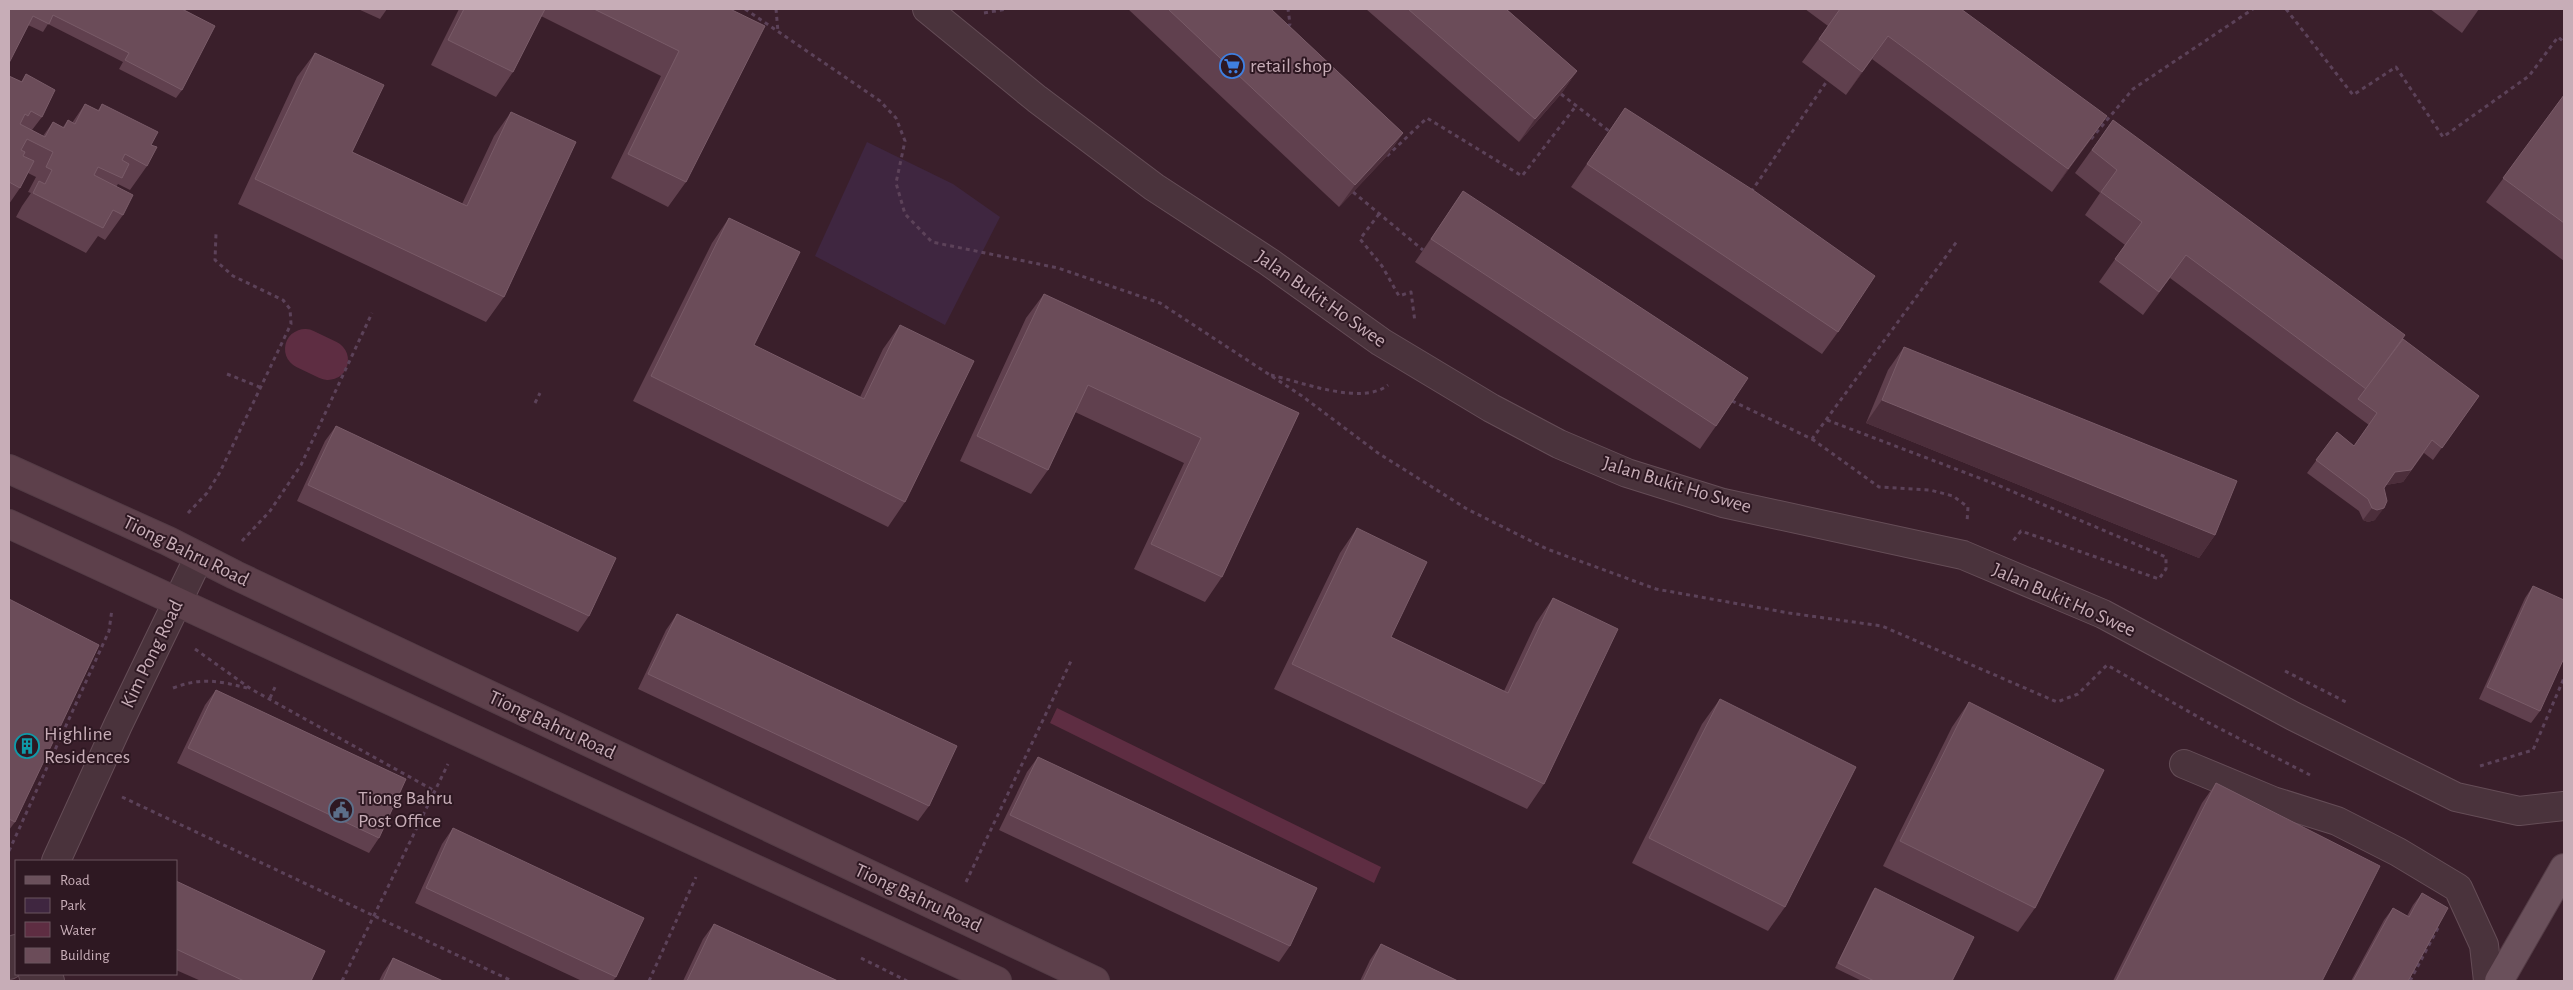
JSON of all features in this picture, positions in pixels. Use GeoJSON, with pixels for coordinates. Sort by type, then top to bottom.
{"type":"FeatureCollection","features":[{"type":"Feature","properties":{"kind":"main road","name":"Tiong Bahru Road"},"geometry":{"type":"LineString","coordinates":[[9,469],[168,541],[1095,981]]}},
{"type":"Feature","properties":{"kind":"main road"},"geometry":{"type":"LineString","coordinates":[[9,524],[997,981]]}},
{"type":"Feature","properties":{"kind":"main road"},"geometry":{"type":"LineString","coordinates":[[2499,981],[2564,868]]}},
{"type":"Feature","properties":{"kind":"street","name":"Jalan Bukit Ho Swee"},"geometry":{"type":"LineString","coordinates":[[927,9],[1037,99],[1154,187],[1269,262],[1381,342],[1559,444],[1627,473],[1722,503],[1963,555],[2103,614],[2228,682],[2456,797],[2519,812],[2564,806]]}},
{"type":"Feature","properties":{"kind":"street","name":"Kim Pong Road"},"geometry":{"type":"LineString","coordinates":[[56,860],[199,557]]}},
{"type":"Feature","properties":{"kind":"street"},"geometry":{"type":"LineString","coordinates":[[2184,764],[2273,802],[2337,820],[2398,852],[2458,888],[2484,945],[2488,981]]}},
{"type":"Feature","properties":{"kind":"street"},"geometry":{"type":"LineString","coordinates":[[39,975],[50,981]]}},
{"type":"Feature","properties":{"kind":"path"},"geometry":{"type":"LineString","coordinates":[[776,9],[778,32]]}},
{"type":"Feature","properties":{"kind":"path"},"geometry":{"type":"LineString","coordinates":[[1284,32],[1290,24],[1288,9]]}},
{"type":"Feature","properties":{"kind":"path"},"geometry":{"type":"LineString","coordinates":[[2091,139],[2134,88],[2253,9]]}},
{"type":"Feature","properties":{"kind":"path"},"geometry":{"type":"LineString","coordinates":[[2286,9],[2353,95],[2396,67],[2443,137],[2529,76],[2558,37],[2564,42]]}},
{"type":"Feature","properties":{"kind":"path"},"geometry":{"type":"LineString","coordinates":[[1748,197],[1827,81]]}},
{"type":"Feature","properties":{"kind":"path"},"geometry":{"type":"LineString","coordinates":[[1561,94],[1609,131]]}},
{"type":"Feature","properties":{"kind":"path"},"geometry":{"type":"LineString","coordinates":[[1387,156],[1427,118],[1522,176],[1576,106]]}},
{"type":"Feature","properties":{"kind":"path"},"geometry":{"type":"LineString","coordinates":[[1353,192],[1423,250]]}},
{"type":"Feature","properties":{"kind":"path"},"geometry":{"type":"LineString","coordinates":[[1379,214],[1360,239],[1382,266],[1399,296],[1411,292],[1416,327]]}},
{"type":"Feature","properties":{"kind":"path"},"geometry":{"type":"LineString","coordinates":[[184,518],[207,493],[220,472],[262,388],[291,324],[290,309],[283,300],[233,276],[215,260],[216,234]]}},
{"type":"Feature","properties":{"kind":"path"},"geometry":{"type":"LineString","coordinates":[[1812,438],[1958,240]]}},
{"type":"Feature","properties":{"kind":"path"},"geometry":{"type":"LineString","coordinates":[[240,543],[270,511],[302,465],[372,313]]}},
{"type":"Feature","properties":{"kind":"path"},"geometry":{"type":"LineString","coordinates":[[1268,374],[1356,395],[1381,391],[1416,363]]}},
{"type":"Feature","properties":{"kind":"path"},"geometry":{"type":"LineString","coordinates":[[227,374],[262,388]]}},
{"type":"Feature","properties":{"kind":"path"},"geometry":{"type":"LineString","coordinates":[[535,403],[540,393]]}},
{"type":"Feature","properties":{"kind":"path"},"geometry":{"type":"LineString","coordinates":[[1732,401],[1812,438],[1879,486],[1930,490],[1953,496],[1968,507],[1967,525]]}},
{"type":"Feature","properties":{"kind":"path"},"geometry":{"type":"LineString","coordinates":[[1827,420],[1995,484],[2157,554],[2166,558],[2166,569],[2159,579],[2021,531]]}},
{"type":"Feature","properties":{"kind":"path"},"geometry":{"type":"LineString","coordinates":[[9,851],[109,631],[113,611]]}},
{"type":"Feature","properties":{"kind":"path"},"geometry":{"type":"LineString","coordinates":[[194,649],[251,689],[435,791]]}},
{"type":"Feature","properties":{"kind":"path"},"geometry":{"type":"LineString","coordinates":[[951,913],[1071,661]]}},
{"type":"Feature","properties":{"kind":"path"},"geometry":{"type":"LineString","coordinates":[[2279,669],[2297,675],[2349,704]]}},
{"type":"Feature","properties":{"kind":"path"},"geometry":{"type":"LineString","coordinates":[[2456,797],[2470,770],[2533,750],[2564,678]]}},
{"type":"Feature","properties":{"kind":"path"},"geometry":{"type":"LineString","coordinates":[[171,689],[200,680],[220,681],[251,689]]}},
{"type":"Feature","properties":{"kind":"path"},"geometry":{"type":"LineString","coordinates":[[342,981],[461,734]]}},
{"type":"Feature","properties":{"kind":"path"},"geometry":{"type":"LineString","coordinates":[[92,783],[512,981]]}},
{"type":"Feature","properties":{"kind":"path"},"geometry":{"type":"LineString","coordinates":[[649,981],[710,848]]}},
{"type":"Feature","properties":{"kind":"path"},"geometry":{"type":"LineString","coordinates":[[2410,981],[2458,888]]}},
{"type":"Feature","properties":{"kind":"green space"},"geometry":{"type":"Polygon","coordinates":[[[867,142],[953,184],[1000,217],[945,325],[815,256],[867,142]]]}},
{"type":"Feature","properties":{"kind":"water"},"geometry":{"type":"Polygon","coordinates":[[[1057,708],[1381,867],[1374,883],[1050,723],[1057,708]]]}},
{"type":"Feature","properties":{"kind":"building"},"geometry":{"type":"Polygon","coordinates":[[[9,9],[182,9],[215,26],[182,90],[125,60],[129,53],[53,15],[49,24],[33,16],[9,63],[9,9]]]}},
{"type":"Feature","properties":{"kind":"building"},"geometry":{"type":"Polygon","coordinates":[[[464,9],[545,9],[513,72],[448,40],[464,9]]]}},
{"type":"Feature","properties":{"kind":"building"},"geometry":{"type":"Polygon","coordinates":[[[594,9],[730,9],[765,26],[686,182],[628,154],[679,51],[594,9]]]}},
{"type":"Feature","properties":{"kind":"building"},"geometry":{"type":"Polygon","coordinates":[[[1168,9],[1271,9],[1403,133],[1355,185],[1168,9]]]}},
{"type":"Feature","properties":{"kind":"building"},"geometry":{"type":"Polygon","coordinates":[[[1408,9],[1506,9],[1577,71],[1535,119],[1408,9]]]}},
{"type":"Feature","properties":{"kind":"building"},"geometry":{"type":"Polygon","coordinates":[[[1840,9],[1961,9],[2107,116],[2068,169],[1888,36],[1862,72],[1819,39],[1840,9]]]}},
{"type":"Feature","properties":{"kind":"building"},"geometry":{"type":"Polygon","coordinates":[[[315,53],[384,85],[352,152],[467,206],[511,112],[576,142],[504,297],[255,179],[315,53]]]}},
{"type":"Feature","properties":{"kind":"building"},"geometry":{"type":"Polygon","coordinates":[[[26,74],[55,90],[42,117],[31,111],[28,116],[25,114],[20,124],[45,137],[53,122],[64,128],[68,120],[75,124],[85,104],[99,111],[102,104],[158,132],[151,145],[157,147],[147,166],[125,154],[122,160],[129,164],[122,178],[98,167],[94,175],[133,195],[123,215],[113,210],[103,228],[33,193],[39,181],[45,184],[52,170],[46,167],[53,152],[27,139],[21,150],[25,152],[23,156],[34,161],[20,188],[9,182],[9,76],[22,82],[26,74]]]}},
{"type":"Feature","properties":{"kind":"building"},"geometry":{"type":"Polygon","coordinates":[[[2564,95],[2564,223],[2503,178],[2564,95]]]}},
{"type":"Feature","properties":{"kind":"building"},"geometry":{"type":"Polygon","coordinates":[[[1625,108],[1753,190],[1875,276],[1838,332],[1587,164],[1625,108]]]}},
{"type":"Feature","properties":{"kind":"building"},"geometry":{"type":"Polygon","coordinates":[[[2113,120],[2405,335],[2366,389],[2186,255],[2159,292],[2115,259],[2142,222],[2101,192],[2117,170],[2092,150],[2113,120]]]}},
{"type":"Feature","properties":{"kind":"building"},"geometry":{"type":"Polygon","coordinates":[[[1463,191],[1748,378],[1716,426],[1431,239],[1463,191]]]}},
{"type":"Feature","properties":{"kind":"building"},"geometry":{"type":"Polygon","coordinates":[[[729,218],[800,252],[754,345],[864,399],[900,325],[974,361],[905,502],[651,376],[729,218]]]}},
{"type":"Feature","properties":{"kind":"building"},"geometry":{"type":"Polygon","coordinates":[[[1044,294],[1299,413],[1222,577],[1151,544],[1201,438],[1088,385],[1048,470],[977,436],[1044,294]]]}},
{"type":"Feature","properties":{"kind":"building"},"geometry":{"type":"Polygon","coordinates":[[[2403,339],[2479,396],[2442,448],[2432,440],[2411,470],[2395,472],[2384,488],[2387,501],[2384,508],[2377,510],[2372,508],[2368,499],[2316,460],[2337,432],[2354,446],[2377,413],[2358,399],[2403,339]]]}},
{"type":"Feature","properties":{"kind":"building"},"geometry":{"type":"Polygon","coordinates":[[[1904,347],[2237,481],[2215,535],[1882,400],[1904,347]]]}},
{"type":"Feature","properties":{"kind":"building"},"geometry":{"type":"Polygon","coordinates":[[[336,426],[616,558],[589,616],[308,485],[336,426]]]}},
{"type":"Feature","properties":{"kind":"building"},"geometry":{"type":"Polygon","coordinates":[[[1357,528],[1427,562],[1391,637],[1508,693],[1553,598],[1618,629],[1544,784],[1292,664],[1357,528]]]}},
{"type":"Feature","properties":{"kind":"building"},"geometry":{"type":"Polygon","coordinates":[[[2533,586],[2564,600],[2564,658],[2540,711],[2487,687],[2533,586]]]}},
{"type":"Feature","properties":{"kind":"building","name":"Highline Residences"},"geometry":{"type":"Polygon","coordinates":[[[9,599],[99,645],[15,822],[9,819],[9,599]]]}},
{"type":"Feature","properties":{"kind":"building"},"geometry":{"type":"Polygon","coordinates":[[[677,614],[957,746],[929,806],[648,674],[677,614]]]}},
{"type":"Feature","properties":{"kind":"building"},"geometry":{"type":"Polygon","coordinates":[[[216,690],[406,779],[379,838],[188,748],[216,690]]]}},
{"type":"Feature","properties":{"kind":"building"},"geometry":{"type":"Polygon","coordinates":[[[1720,699],[1856,767],[1785,907],[1649,838],[1720,699]]]}},
{"type":"Feature","properties":{"kind":"building"},"geometry":{"type":"Polygon","coordinates":[[[1969,702],[2104,770],[2035,908],[1900,841],[1969,702]]]}},
{"type":"Feature","properties":{"kind":"building"},"geometry":{"type":"Polygon","coordinates":[[[1038,757],[1317,888],[1290,946],[1010,815],[1038,757]]]}},
{"type":"Feature","properties":{"kind":"building"},"geometry":{"type":"Polygon","coordinates":[[[2216,783],[2380,866],[2322,981],[2116,981],[2216,783]]]}},
{"type":"Feature","properties":{"kind":"building"},"geometry":{"type":"Polygon","coordinates":[[[453,828],[644,918],[616,977],[426,888],[453,828]]]}},
{"type":"Feature","properties":{"kind":"building"},"geometry":{"type":"Polygon","coordinates":[[[178,882],[325,951],[311,981],[244,981],[178,950],[178,882]]]}},
{"type":"Feature","properties":{"kind":"building"},"geometry":{"type":"Polygon","coordinates":[[[1875,888],[1974,937],[1952,981],[1874,981],[1838,963],[1875,888]]]}},
{"type":"Feature","properties":{"kind":"building"},"geometry":{"type":"Polygon","coordinates":[[[2422,893],[2448,908],[2408,981],[2353,981],[2393,908],[2409,917],[2422,893]]]}},
{"type":"Feature","properties":{"kind":"building"},"geometry":{"type":"Polygon","coordinates":[[[714,924],[838,981],[687,981],[714,924]]]}},
{"type":"Feature","properties":{"kind":"building"},"geometry":{"type":"Polygon","coordinates":[[[1381,944],[1458,981],[1363,981],[1381,944]]]}},
{"type":"Feature","properties":{"kind":"building"},"geometry":{"type":"Polygon","coordinates":[[[393,958],[443,981],[383,981],[393,958]]]}},
{"type":"Feature","properties":{"kind":"waterway"},"geometry":{"type":"LineString","coordinates":[[305,349],[328,360]]}},
{"type":"Feature","properties":{"kind":"place","name":"retail shop"},"geometry":{"type":"Point","coordinates":[1232,66]}},
{"type":"Feature","properties":{"kind":"place","name":"Highline Residences"},"geometry":{"type":"Point","coordinates":[27,746]}},
{"type":"Feature","properties":{"kind":"place","name":"Tiong Bahru Post Office"},"geometry":{"type":"Point","coordinates":[341,810]}}]}
